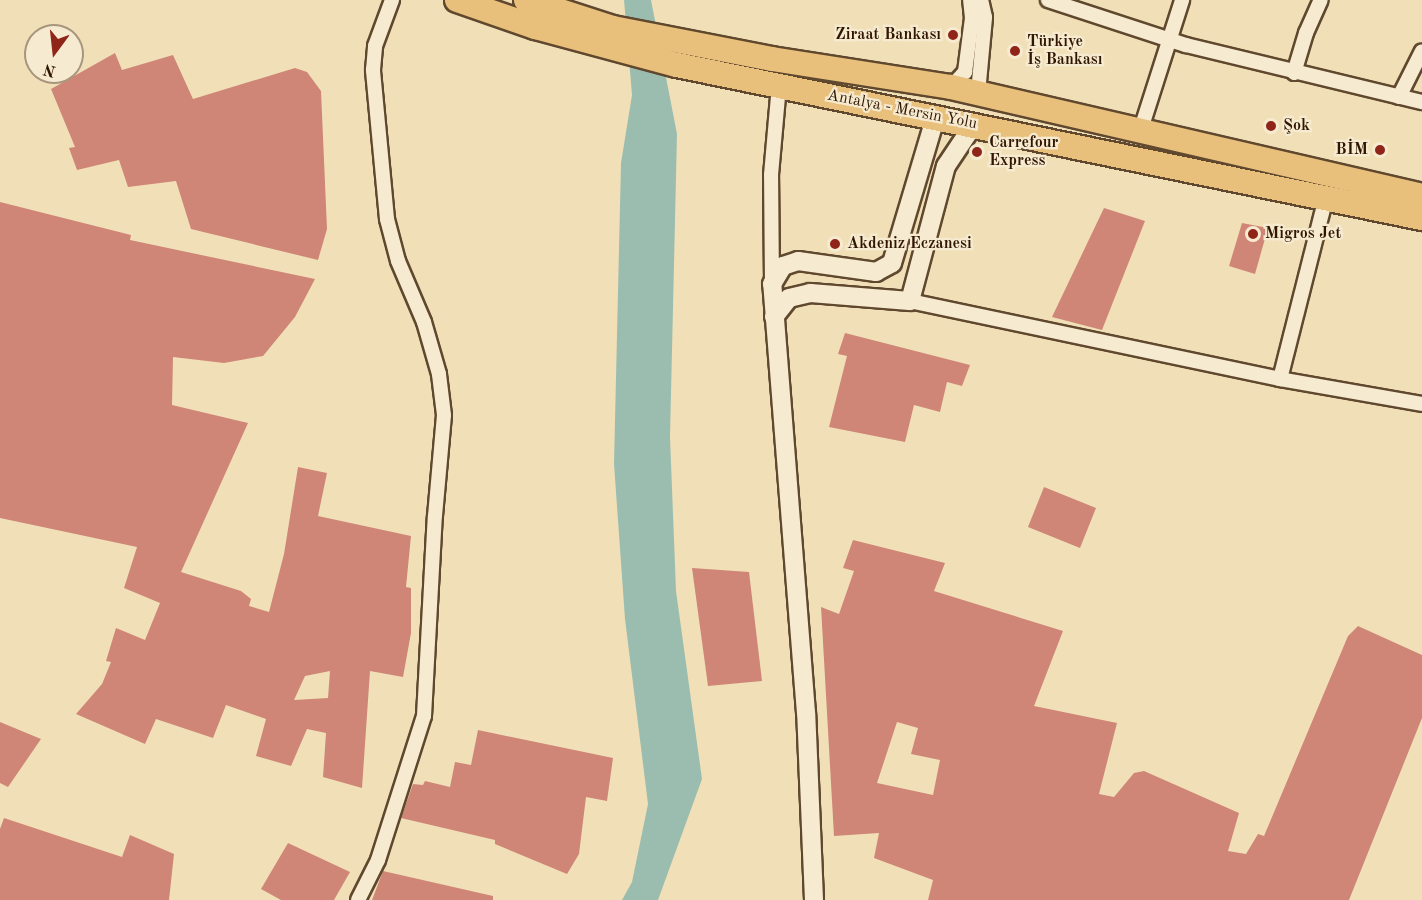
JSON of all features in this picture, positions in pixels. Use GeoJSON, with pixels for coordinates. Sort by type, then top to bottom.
{"type":"FeatureCollection","features":[{"type":"Feature","properties":{"kind":"highway","name":"Antalya - Mersin Yolu"},"geometry":{"type":"LineString","coordinates":[[456,0],[679,53],[951,87],[1422,195]]}},
{"type":"Feature","properties":{"kind":"highway","name":"Antalya - Mersin Yolu"},"geometry":{"type":"LineString","coordinates":[[526,0],[611,38]]}},
{"type":"Feature","properties":{"kind":"highway","name":"Antalya - Mersin Yolu"},"geometry":{"type":"LineString","coordinates":[[679,53],[779,86],[936,115],[1422,218]]}},
{"type":"Feature","properties":{"kind":"highway"},"geometry":{"type":"LineString","coordinates":[[936,115],[942,94],[951,87]]}},
{"type":"Feature","properties":{"kind":"highway"},"geometry":{"type":"LineString","coordinates":[[974,124],[984,110],[978,93]]}},
{"type":"Feature","properties":{"kind":"street"},"geometry":{"type":"LineString","coordinates":[[358,900],[378,860],[424,716],[435,516],[444,415],[439,374],[424,322],[398,261],[387,219],[373,70],[375,46],[392,0]]}},
{"type":"Feature","properties":{"kind":"street"},"geometry":{"type":"LineString","coordinates":[[951,87],[965,72],[972,18],[970,0]]}},
{"type":"Feature","properties":{"kind":"street"},"geometry":{"type":"LineString","coordinates":[[978,93],[985,17],[981,0]]}},
{"type":"Feature","properties":{"kind":"street"},"geometry":{"type":"LineString","coordinates":[[1048,0],[1170,39],[1294,73],[1422,102]]}},
{"type":"Feature","properties":{"kind":"street"},"geometry":{"type":"LineString","coordinates":[[1140,132],[1182,0]]}},
{"type":"Feature","properties":{"kind":"street"},"geometry":{"type":"LineString","coordinates":[[1294,73],[1321,0]]}},
{"type":"Feature","properties":{"kind":"street"},"geometry":{"type":"LineString","coordinates":[[1400,97],[1422,51]]}},
{"type":"Feature","properties":{"kind":"street"},"geometry":{"type":"LineString","coordinates":[[779,86],[771,175],[772,284],[806,713],[814,900]]}},
{"type":"Feature","properties":{"kind":"street"},"geometry":{"type":"LineString","coordinates":[[772,284],[783,266],[798,261],[876,272],[892,263],[936,115]]}},
{"type":"Feature","properties":{"kind":"street"},"geometry":{"type":"LineString","coordinates":[[909,301],[946,166],[974,124]]}},
{"type":"Feature","properties":{"kind":"street"},"geometry":{"type":"LineString","coordinates":[[1280,379],[1326,196]]}},
{"type":"Feature","properties":{"kind":"street"},"geometry":{"type":"LineString","coordinates":[[774,317],[789,298],[810,293],[909,301],[1280,379],[1422,404]]}},
{"type":"Feature","properties":{"kind":"shaded area"},"geometry":{"type":"Polygon","coordinates":[[[624,0],[651,0],[677,134],[670,437],[676,591],[702,779],[658,900],[622,900],[632,882],[648,804],[625,619],[614,464],[621,163],[632,95],[624,0]]]}},
{"type":"Feature","properties":{"kind":"building"},"geometry":{"type":"Polygon","coordinates":[[[115,53],[122,70],[173,55],[193,99],[295,68],[307,72],[321,91],[327,229],[318,260],[191,229],[176,181],[128,187],[119,160],[77,170],[69,148],[75,147],[51,89],[60,84],[84,84],[84,70],[115,53]]]}},
{"type":"Feature","properties":{"kind":"building"},"geometry":{"type":"Polygon","coordinates":[[[0,202],[131,235],[130,240],[315,279],[295,317],[263,356],[224,363],[173,357],[172,405],[248,423],[181,572],[241,591],[251,599],[249,606],[269,612],[284,554],[298,467],[327,473],[318,516],[411,536],[406,587],[411,588],[411,633],[403,677],[370,671],[362,788],[323,777],[326,733],[307,729],[291,766],[256,756],[266,719],[226,705],[213,738],[156,719],[145,744],[76,714],[102,684],[111,662],[106,661],[116,628],[145,640],[160,603],[124,588],[137,547],[0,518],[0,202]],[[330,671],[305,676],[294,700],[328,698],[330,671]]]}},
{"type":"Feature","properties":{"kind":"building"},"geometry":{"type":"Polygon","coordinates":[[[1104,208],[1145,221],[1102,330],[1052,317],[1104,208]]]}},
{"type":"Feature","properties":{"kind":"building"},"geometry":{"type":"Polygon","coordinates":[[[1242,223],[1268,228],[1255,274],[1229,266],[1242,223]]]}},
{"type":"Feature","properties":{"kind":"building"},"geometry":{"type":"Polygon","coordinates":[[[845,333],[970,365],[962,386],[947,382],[940,412],[914,405],[905,442],[829,427],[847,356],[838,354],[845,333]]]}},
{"type":"Feature","properties":{"kind":"building"},"geometry":{"type":"Polygon","coordinates":[[[1044,487],[1096,508],[1080,548],[1028,527],[1044,487]]]}},
{"type":"Feature","properties":{"kind":"building"},"geometry":{"type":"Polygon","coordinates":[[[853,540],[945,563],[934,591],[1063,631],[1034,706],[1117,723],[1099,794],[1114,797],[1134,773],[1144,771],[1239,813],[1228,851],[1246,854],[1258,834],[1264,836],[1348,636],[1358,626],[1422,655],[1422,718],[1349,900],[928,900],[933,880],[874,858],[879,833],[834,836],[821,607],[839,614],[854,571],[843,568],[853,540]],[[897,722],[877,783],[933,795],[940,760],[911,754],[918,728],[897,722]]]}},
{"type":"Feature","properties":{"kind":"building"},"geometry":{"type":"Polygon","coordinates":[[[692,568],[749,572],[762,681],[708,686],[692,568]]]}},
{"type":"Feature","properties":{"kind":"building"},"geometry":{"type":"Polygon","coordinates":[[[0,722],[41,739],[8,787],[0,783],[0,722]]]}},
{"type":"Feature","properties":{"kind":"building"},"geometry":{"type":"Polygon","coordinates":[[[478,730],[613,758],[607,801],[586,797],[579,854],[567,874],[495,844],[495,840],[401,818],[413,784],[423,785],[425,781],[450,787],[455,762],[471,765],[478,730]]]}},
{"type":"Feature","properties":{"kind":"building"},"geometry":{"type":"Polygon","coordinates":[[[4,818],[122,857],[130,835],[174,854],[169,900],[0,900],[0,829],[4,818]]]}},
{"type":"Feature","properties":{"kind":"building"},"geometry":{"type":"Polygon","coordinates":[[[288,843],[350,872],[334,900],[281,900],[261,889],[288,843]]]}},
{"type":"Feature","properties":{"kind":"building"},"geometry":{"type":"Polygon","coordinates":[[[383,871],[493,896],[493,900],[372,900],[383,871]]]}},
{"type":"Feature","properties":{"kind":"place","name":"Ziraat Bankası"},"geometry":{"type":"Point","coordinates":[953,35]}},
{"type":"Feature","properties":{"kind":"place","name":"Türkiye İş Bankası"},"geometry":{"type":"Point","coordinates":[1015,51]}},
{"type":"Feature","properties":{"kind":"place","name":"Şok"},"geometry":{"type":"Point","coordinates":[1271,126]}},
{"type":"Feature","properties":{"kind":"place","name":"BİM"},"geometry":{"type":"Point","coordinates":[1380,150]}},
{"type":"Feature","properties":{"kind":"place","name":"Carrefour Express"},"geometry":{"type":"Point","coordinates":[977,152]}},
{"type":"Feature","properties":{"kind":"place","name":"Migros Jet"},"geometry":{"type":"Point","coordinates":[1253,234]}},
{"type":"Feature","properties":{"kind":"place","name":"Akdeniz Eczanesi"},"geometry":{"type":"Point","coordinates":[835,244]}}]}
